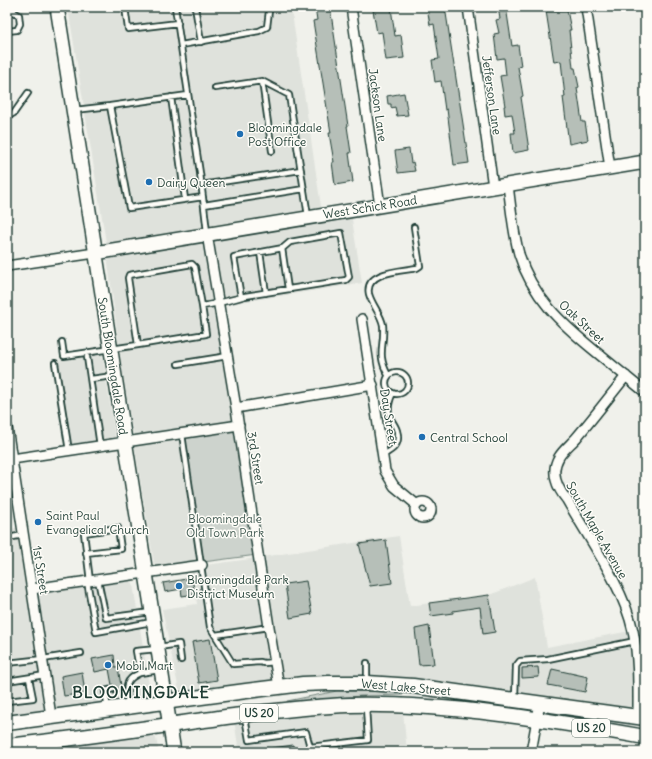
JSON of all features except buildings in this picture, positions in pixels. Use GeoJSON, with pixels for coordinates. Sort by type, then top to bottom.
{"type":"FeatureCollection","features":[{"type":"Feature","properties":{"kind":"main road","name":"South Bloomingdale Road"},"geometry":{"type":"LineString","coordinates":[[57,7],[174,752]]}},
{"type":"Feature","properties":{"kind":"main road","name":"West Schick Road"},"geometry":{"type":"LineString","coordinates":[[95,253],[645,162]]}},
{"type":"Feature","properties":{"kind":"main road","name":"West Lake Street"},"geometry":{"type":"LineString","coordinates":[[167,702],[309,684],[367,683],[413,686],[641,717]]}},
{"type":"Feature","properties":{"kind":"main road","name":"US 20"},"geometry":{"type":"LineString","coordinates":[[7,723],[167,702]]}},
{"type":"Feature","properties":{"kind":"main road","name":"West Lake Street"},"geometry":{"type":"LineString","coordinates":[[170,724],[289,709],[366,705],[417,707],[537,719],[645,737]]}},
{"type":"Feature","properties":{"kind":"main road","name":"US 20"},"geometry":{"type":"LineString","coordinates":[[7,746],[170,724]]}},
{"type":"Feature","properties":{"kind":"street","name":"Jackson Lane"},"geometry":{"type":"LineString","coordinates":[[351,7],[380,206]]}},
{"type":"Feature","properties":{"kind":"street","name":"Jefferson Lane"},"geometry":{"type":"LineString","coordinates":[[468,7],[493,187]]}},
{"type":"Feature","properties":{"kind":"street"},"geometry":{"type":"LineString","coordinates":[[586,7],[610,168]]}},
{"type":"Feature","properties":{"kind":"street","name":"Oak Street"},"geometry":{"type":"LineString","coordinates":[[508,185],[516,240],[520,256],[528,277],[539,296],[554,315],[568,329],[645,392]]}},
{"type":"Feature","properties":{"kind":"street","name":"3rd Street"},"geometry":{"type":"LineString","coordinates":[[207,234],[239,425],[279,687]]}},
{"type":"Feature","properties":{"kind":"street"},"geometry":{"type":"LineString","coordinates":[[7,266],[95,253]]}},
{"type":"Feature","properties":{"kind":"street","name":"Day Street"},"geometry":{"type":"LineString","coordinates":[[362,319],[385,471],[389,480],[394,486],[417,505]]}},
{"type":"Feature","properties":{"kind":"street","name":"South Maple Avenue"},"geometry":{"type":"LineString","coordinates":[[626,376],[559,457],[555,479],[562,494],[620,593],[627,610],[635,641],[641,717]]}},
{"type":"Feature","properties":{"kind":"street"},"geometry":{"type":"LineString","coordinates":[[236,408],[373,385]]}},
{"type":"Feature","properties":{"kind":"street"},"geometry":{"type":"LineString","coordinates":[[12,459],[239,425]]}},
{"type":"Feature","properties":{"kind":"street","name":"1st Street"},"geometry":{"type":"LineString","coordinates":[[7,426],[52,716]]}},
{"type":"Feature","properties":{"kind":"street"},"geometry":{"type":"LineString","coordinates":[[32,589],[202,565]]}},
{"type":"Feature","properties":{"kind":"street"},"geometry":{"type":"LineString","coordinates":[[530,752],[540,703]]}},
{"type":"Feature","properties":{"kind":"lane"},"geometry":{"type":"LineString","coordinates":[[125,7],[128,29],[178,23]]}},
{"type":"Feature","properties":{"kind":"lane"},"geometry":{"type":"LineString","coordinates":[[175,7],[203,197],[207,234]]}},
{"type":"Feature","properties":{"kind":"lane"},"geometry":{"type":"LineString","coordinates":[[195,7],[201,42]]}},
{"type":"Feature","properties":{"kind":"lane"},"geometry":{"type":"LineString","coordinates":[[181,45],[259,31],[267,26],[269,11],[268,7]]}},
{"type":"Feature","properties":{"kind":"lane"},"geometry":{"type":"LineString","coordinates":[[7,15],[13,9],[19,15],[20,24],[17,30],[7,31]]}},
{"type":"Feature","properties":{"kind":"lane"},"geometry":{"type":"LineString","coordinates":[[262,81],[272,151]]}},
{"type":"Feature","properties":{"kind":"lane"},"geometry":{"type":"LineString","coordinates":[[215,88],[262,81],[278,88],[290,96],[309,217]]}},
{"type":"Feature","properties":{"kind":"lane"},"geometry":{"type":"LineString","coordinates":[[7,117],[14,113],[28,93]]}},
{"type":"Feature","properties":{"kind":"lane"},"geometry":{"type":"LineString","coordinates":[[73,111],[188,95]]}},
{"type":"Feature","properties":{"kind":"lane"},"geometry":{"type":"LineString","coordinates":[[171,97],[186,199]]}},
{"type":"Feature","properties":{"kind":"lane"},"geometry":{"type":"LineString","coordinates":[[110,106],[129,208],[203,197]]}},
{"type":"Feature","properties":{"kind":"lane"},"geometry":{"type":"LineString","coordinates":[[201,185],[301,170]]}},
{"type":"Feature","properties":{"kind":"lane"},"geometry":{"type":"LineString","coordinates":[[204,205],[304,189]]}},
{"type":"Feature","properties":{"kind":"lane"},"geometry":{"type":"LineString","coordinates":[[388,376],[381,356],[383,336],[382,324],[369,294],[369,286],[374,279],[382,274],[417,268],[420,266],[414,227]]}},
{"type":"Feature","properties":{"kind":"lane"},"geometry":{"type":"LineString","coordinates":[[202,306],[219,304],[241,297],[346,280],[349,277],[341,234],[290,242],[282,248],[234,257],[241,297]]}},
{"type":"Feature","properties":{"kind":"lane"},"geometry":{"type":"LineString","coordinates":[[282,248],[288,289]]}},
{"type":"Feature","properties":{"kind":"lane"},"geometry":{"type":"LineString","coordinates":[[260,252],[266,293]]}},
{"type":"Feature","properties":{"kind":"lane"},"geometry":{"type":"LineString","coordinates":[[62,342],[64,356],[111,350],[206,334],[195,267],[192,264],[129,275],[128,278],[138,345]]}},
{"type":"Feature","properties":{"kind":"lane"},"geometry":{"type":"LineString","coordinates":[[178,364],[228,356]]}},
{"type":"Feature","properties":{"kind":"lane"},"geometry":{"type":"LineString","coordinates":[[87,357],[100,446]]}},
{"type":"Feature","properties":{"kind":"lane"},"geometry":{"type":"LineString","coordinates":[[55,363],[68,451]]}},
{"type":"Feature","properties":{"kind":"lane"},"geometry":{"type":"LineString","coordinates":[[392,372],[403,373],[407,379],[408,386],[400,394],[392,393],[387,388],[386,383],[388,376],[392,372]]}},
{"type":"Feature","properties":{"kind":"lane"},"geometry":{"type":"LineString","coordinates":[[91,379],[115,375]]}},
{"type":"Feature","properties":{"kind":"lane"},"geometry":{"type":"LineString","coordinates":[[373,385],[386,383]]}},
{"type":"Feature","properties":{"kind":"lane"},"geometry":{"type":"LineString","coordinates":[[383,455],[392,451],[397,445],[398,439],[397,431],[390,417],[389,400],[392,393]]}},
{"type":"Feature","properties":{"kind":"lane"},"geometry":{"type":"LineString","coordinates":[[182,434],[210,627],[233,664],[276,662]]}},
{"type":"Feature","properties":{"kind":"lane"},"geometry":{"type":"LineString","coordinates":[[86,554],[122,549],[118,528],[84,533],[86,554],[92,581],[96,632],[152,617]]}},
{"type":"Feature","properties":{"kind":"lane"},"geometry":{"type":"LineString","coordinates":[[7,538],[24,535]]}},
{"type":"Feature","properties":{"kind":"lane"},"geometry":{"type":"LineString","coordinates":[[92,581],[106,618],[152,617]]}},
{"type":"Feature","properties":{"kind":"lane"},"geometry":{"type":"LineString","coordinates":[[215,635],[269,627]]}},
{"type":"Feature","properties":{"kind":"lane"},"geometry":{"type":"LineString","coordinates":[[515,699],[516,666],[520,661],[548,659],[635,641]]}},
{"type":"Feature","properties":{"kind":"lane"},"geometry":{"type":"LineString","coordinates":[[140,673],[136,651],[179,644],[182,660]]}},
{"type":"Feature","properties":{"kind":"lane"},"geometry":{"type":"LineString","coordinates":[[7,663],[81,653]]}},
{"type":"Feature","properties":{"kind":"lane"},"geometry":{"type":"LineString","coordinates":[[367,662],[367,683]]}},
{"type":"Feature","properties":{"kind":"lane"},"geometry":{"type":"LineString","coordinates":[[129,706],[124,688],[131,677],[140,673],[161,670]]}},
{"type":"Feature","properties":{"kind":"lane"},"geometry":{"type":"LineString","coordinates":[[7,681],[45,675]]}},
{"type":"Feature","properties":{"kind":"lane"},"geometry":{"type":"LineString","coordinates":[[7,701],[33,698],[29,678]]}},
{"type":"Feature","properties":{"kind":"lane"},"geometry":{"type":"LineString","coordinates":[[108,709],[105,691],[113,690]]}},
{"type":"Feature","properties":{"kind":"lane"},"geometry":{"type":"LineString","coordinates":[[245,715],[249,740],[306,732],[310,747],[368,740],[366,705]]}},
{"type":"Feature","properties":{"kind":"shaded area"},"geometry":{"type":"Polygon","coordinates":[[[68,7],[291,7],[322,213],[107,249],[68,7]]]}},
{"type":"Feature","properties":{"kind":"shaded area"},"geometry":{"type":"Polygon","coordinates":[[[351,213],[362,283],[222,305],[237,424],[134,441],[121,362],[107,255],[351,213]]]}},
{"type":"Feature","properties":{"kind":"shaded area"},"geometry":{"type":"Polygon","coordinates":[[[102,353],[116,441],[65,449],[51,362],[102,353]]]}},
{"type":"Feature","properties":{"kind":"shaded area"},"geometry":{"type":"Polygon","coordinates":[[[181,436],[200,563],[155,569],[134,444],[181,436]]]}},
{"type":"Feature","properties":{"kind":"shaded area"},"geometry":{"type":"Polygon","coordinates":[[[16,528],[34,643],[48,719],[7,723],[7,530],[16,528]]]}},
{"type":"Feature","properties":{"kind":"shaded area"},"geometry":{"type":"Polygon","coordinates":[[[399,536],[410,606],[492,594],[535,577],[547,647],[630,631],[635,653],[636,714],[464,689],[280,689],[262,557],[399,536]]]}},
{"type":"Feature","properties":{"kind":"shaded area"},"geometry":{"type":"Polygon","coordinates":[[[258,558],[276,690],[181,700],[162,609],[197,604],[191,567],[258,558]]]}},
{"type":"Feature","properties":{"kind":"shaded area"},"geometry":{"type":"Polygon","coordinates":[[[132,578],[152,704],[52,719],[30,592],[132,578]]]}},
{"type":"Feature","properties":{"kind":"shaded area"},"geometry":{"type":"Polygon","coordinates":[[[349,707],[403,711],[407,752],[239,752],[234,720],[349,707]]]}},
{"type":"Feature","properties":{"kind":"shaded area"},"geometry":{"type":"Polygon","coordinates":[[[154,730],[159,752],[7,752],[154,730]]]}},
{"type":"Feature","properties":{"kind":"green space","name":"Bloomingdale Old Town Park"},"geometry":{"type":"Polygon","coordinates":[[[237,428],[257,555],[203,562],[185,437],[237,428]]]}},
{"type":"Feature","properties":{"kind":"green space"},"geometry":{"type":"Polygon","coordinates":[[[337,691],[402,692],[403,695],[361,696],[287,702],[337,691]]]}},
{"type":"Feature","properties":{"kind":"place","name":"Bloomingdale Post Office"},"geometry":{"type":"Point","coordinates":[240,134]}},
{"type":"Feature","properties":{"kind":"place","name":"Dairy Queen"},"geometry":{"type":"Point","coordinates":[149,182]}},
{"type":"Feature","properties":{"kind":"place","name":"Central School"},"geometry":{"type":"Point","coordinates":[422,437]}},
{"type":"Feature","properties":{"kind":"place","name":"Saint Paul Evangelical Church"},"geometry":{"type":"Point","coordinates":[38,522]}},
{"type":"Feature","properties":{"kind":"place","name":"Bloomingdale Park District Museum"},"geometry":{"type":"Point","coordinates":[179,586]}},
{"type":"Feature","properties":{"kind":"place","name":"Mobil Mart"},"geometry":{"type":"Point","coordinates":[108,665]}},
{"type":"Feature","properties":{"kind":"district","name":"BLOOMINGDALE"},"geometry":{"type":"Point","coordinates":[141,692]}}]}
